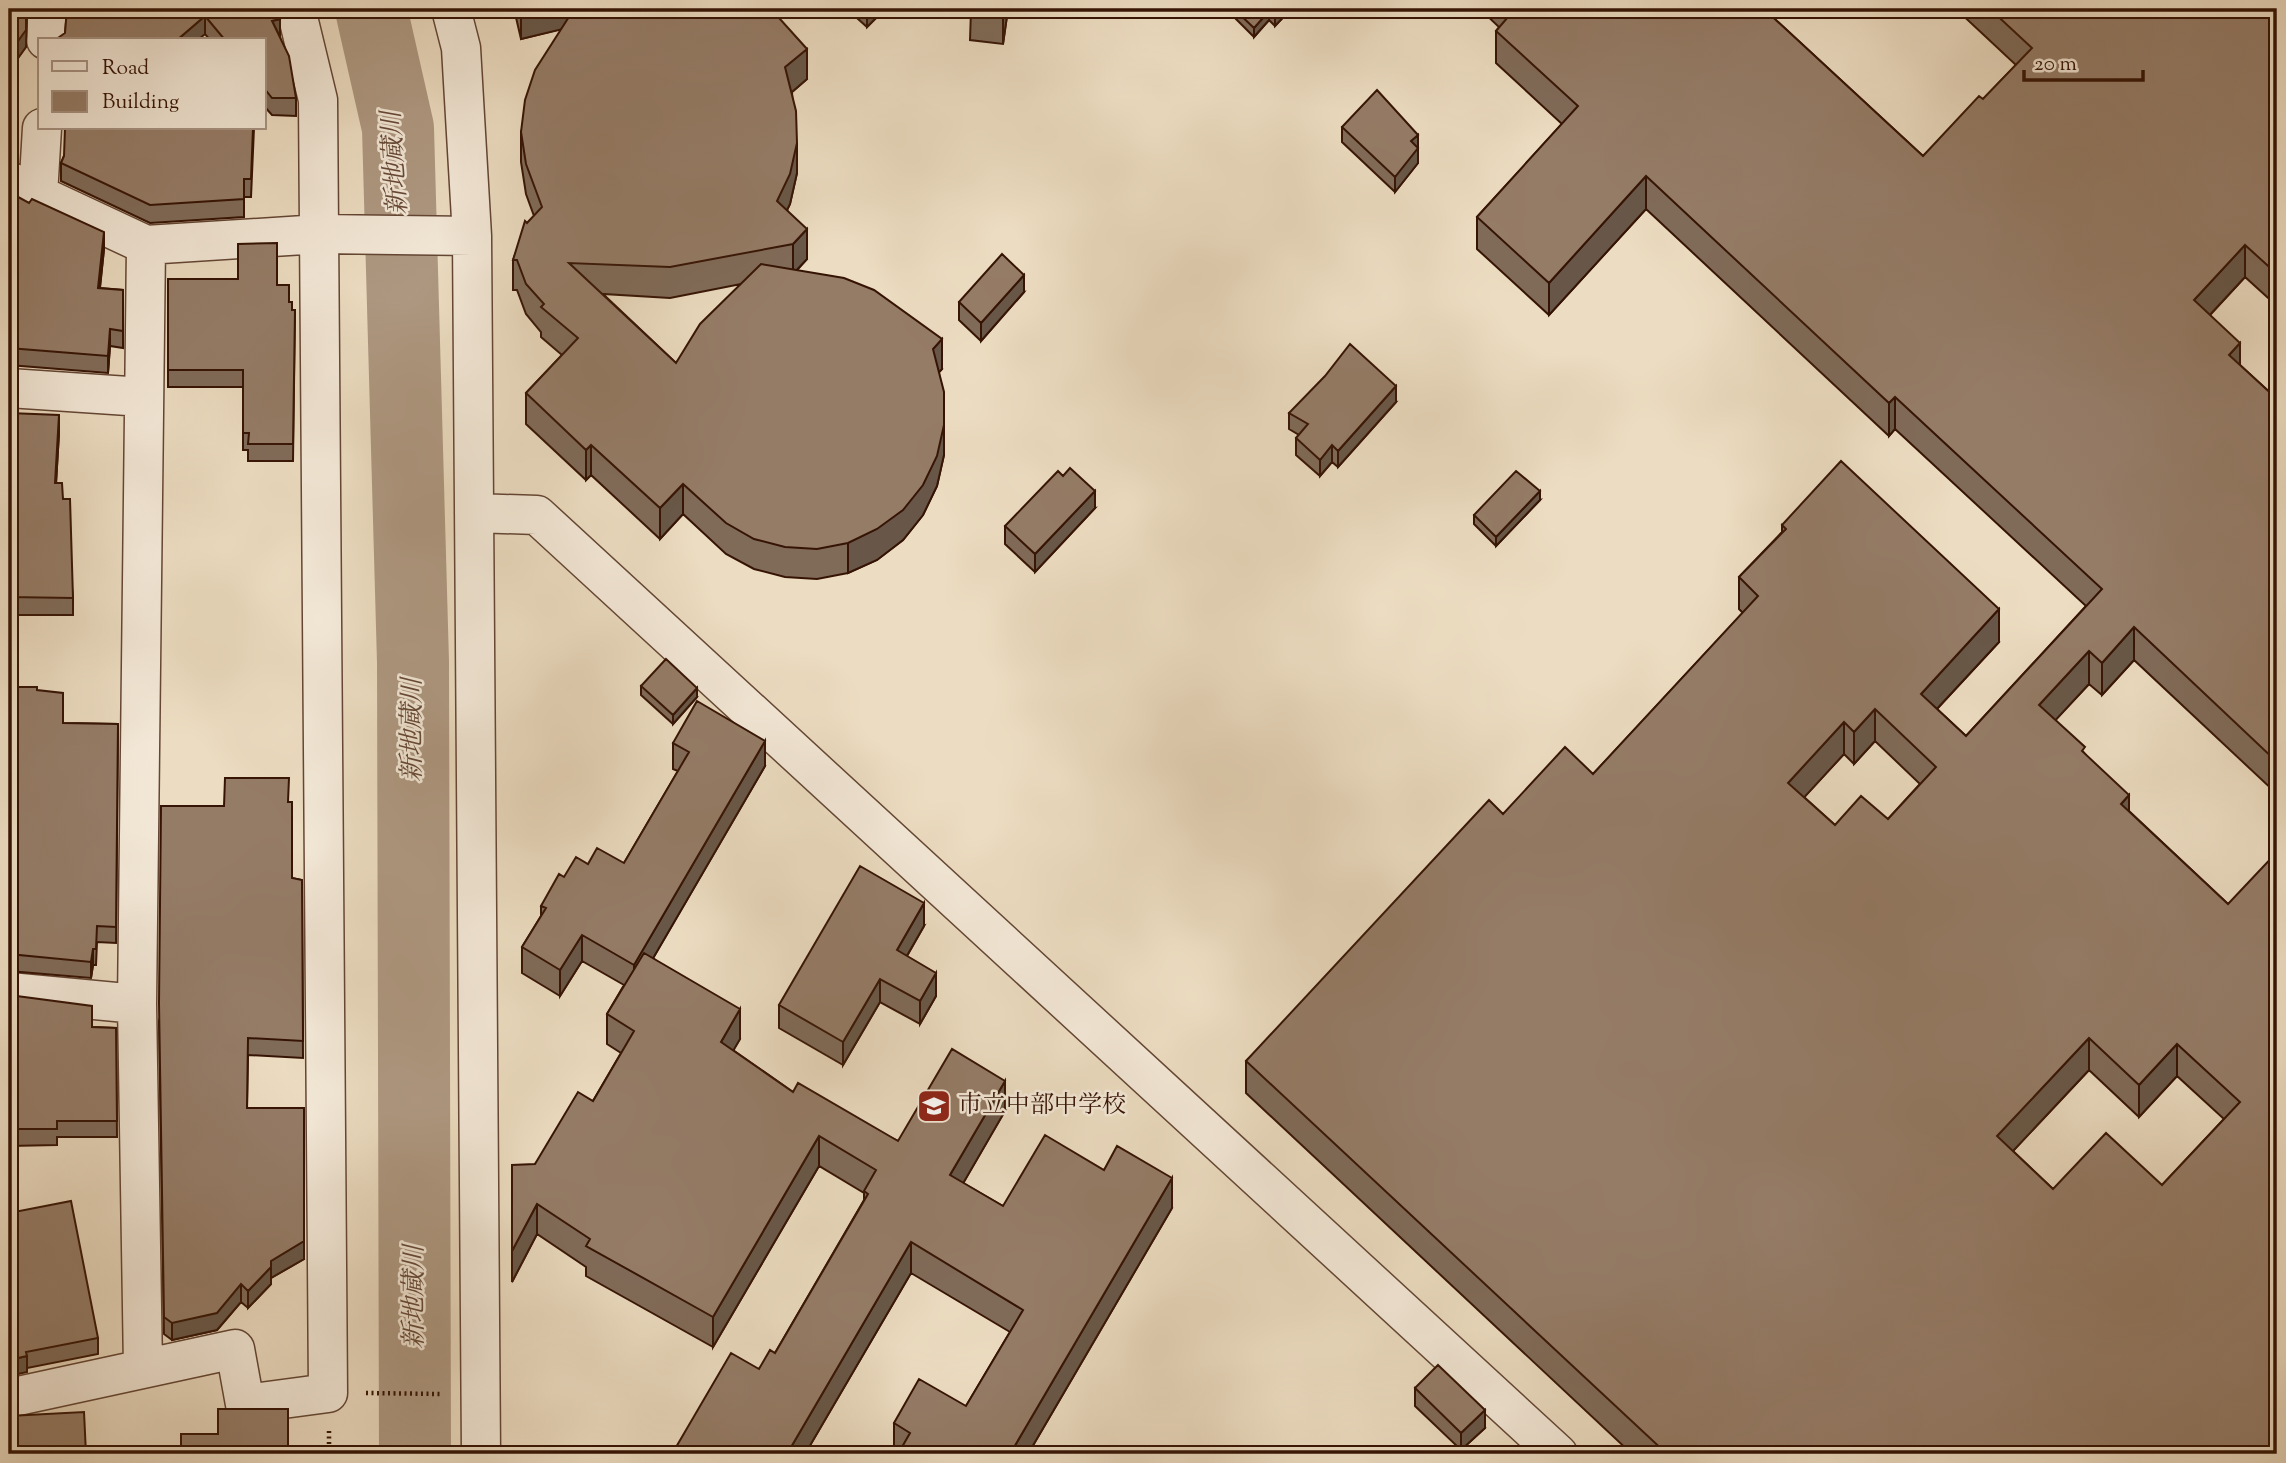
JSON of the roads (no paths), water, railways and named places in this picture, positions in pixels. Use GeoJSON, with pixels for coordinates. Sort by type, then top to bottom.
{"type":"FeatureCollection","features":[{"type":"Feature","properties":{"kind":"street"},"geometry":{"type":"LineString","coordinates":[[46,38],[47,9]]}},
{"type":"Feature","properties":{"kind":"street"},"geometry":{"type":"LineString","coordinates":[[9,1398],[235,1349],[245,1404],[328,1393],[318,100],[296,9]]}},
{"type":"Feature","properties":{"kind":"street"},"geometry":{"type":"LineString","coordinates":[[451,9],[461,48],[472,236],[474,513],[469,1394],[481,1454]]}},
{"type":"Feature","properties":{"kind":"street"},"geometry":{"type":"LineString","coordinates":[[41,130],[24,188],[146,245],[320,234],[472,236]]}},
{"type":"Feature","properties":{"kind":"street"},"geometry":{"type":"LineString","coordinates":[[143,1368],[137,1004],[146,245]]}},
{"type":"Feature","properties":{"kind":"street"},"geometry":{"type":"LineString","coordinates":[[9,388],[143,397]]}},
{"type":"Feature","properties":{"kind":"street"},"geometry":{"type":"LineString","coordinates":[[474,513],[537,515],[1558,1454]]}},
{"type":"Feature","properties":{"kind":"street"},"geometry":{"type":"LineString","coordinates":[[9,992],[137,1004]]}},
{"type":"Feature","properties":{"kind":"waterway","name":"新地蔵川"},"geometry":{"type":"LineString","coordinates":[[371,9],[398,128],[413,662],[415,1454]]}},
{"type":"Feature","properties":{"kind":"place","name":"市立中部中学校"},"geometry":{"type":"Point","coordinates":[934,1106]}}]}
